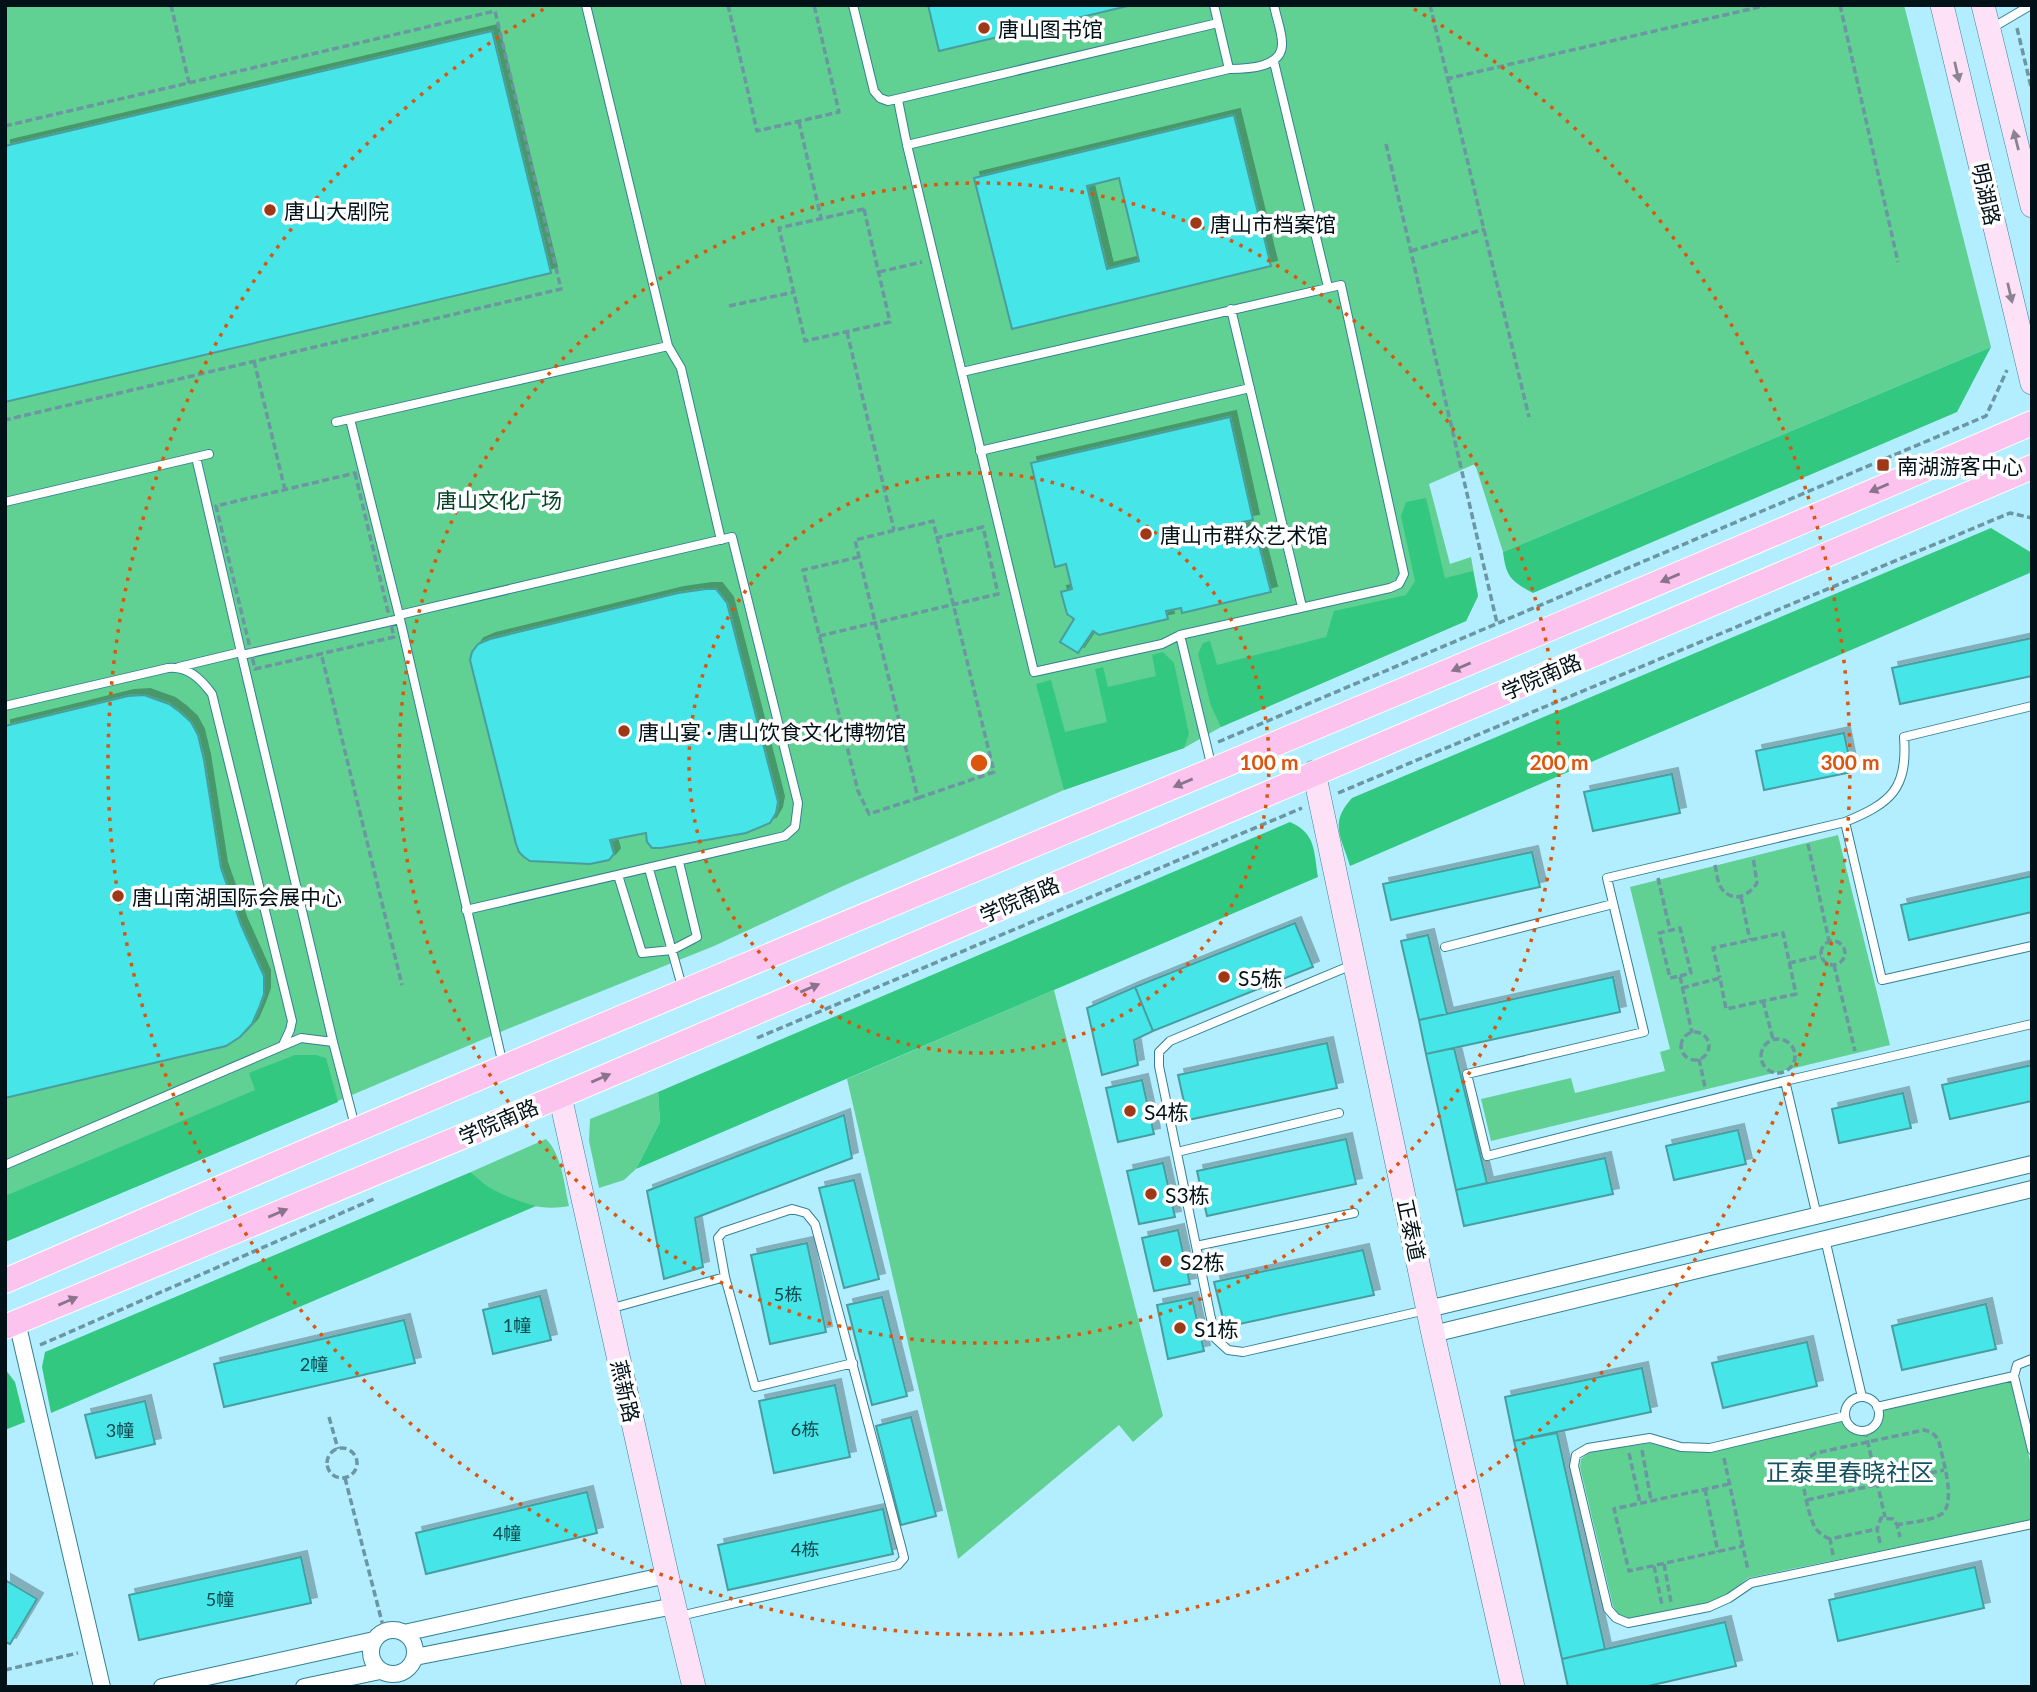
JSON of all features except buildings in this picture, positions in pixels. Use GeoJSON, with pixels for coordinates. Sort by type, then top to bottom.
{"type":"FeatureCollection","features":[{"type":"Feature","properties":{"kind":"main road","name":"学院南路"},"geometry":{"type":"LineString","coordinates":[[5,1281],[356,1128],[1503,649],[2032,423]]}},
{"type":"Feature","properties":{"kind":"main road","name":"学院南路"},"geometry":{"type":"LineString","coordinates":[[11,1325],[560,1096],[2032,467]]}},
{"type":"Feature","properties":{"kind":"street","name":"明湖路"},"geometry":{"type":"LineString","coordinates":[[1942,5],[2032,383]]}},
{"type":"Feature","properties":{"kind":"street","name":"明湖路"},"geometry":{"type":"LineString","coordinates":[[1983,5],[2032,206]]}},
{"type":"Feature","properties":{"kind":"street","name":"正泰道"},"geometry":{"type":"LineString","coordinates":[[1314,772],[1433,1334],[1513,1687]]}},
{"type":"Feature","properties":{"kind":"street","name":"燕新路"},"geometry":{"type":"LineString","coordinates":[[560,1096],[694,1687]]}},
{"type":"Feature","properties":{"kind":"street"},"geometry":{"type":"LineString","coordinates":[[1428,1309],[2032,1164]]}},
{"type":"Feature","properties":{"kind":"street"},"geometry":{"type":"LineString","coordinates":[[1433,1334],[2032,1189]]}},
{"type":"Feature","properties":{"kind":"street"},"geometry":{"type":"LineString","coordinates":[[11,1325],[24,1352],[103,1687]]}},
{"type":"Feature","properties":{"kind":"street"},"geometry":{"type":"LineString","coordinates":[[162,1687],[398,1631],[404,1633],[667,1575]]}},
{"type":"Feature","properties":{"kind":"street"},"geometry":{"type":"LineString","coordinates":[[415,1657],[676,1612]]}},
{"type":"Feature","properties":{"kind":"street"},"geometry":{"type":"LineString","coordinates":[[304,1687],[380,1671],[394,1675],[401,1673],[412,1664],[415,1657],[413,1644],[404,1633]]}},
{"type":"Feature","properties":{"kind":"street"},"geometry":{"type":"LineString","coordinates":[[379,1636],[371,1653],[372,1660],[380,1671]]}},
{"type":"Feature","properties":{"kind":"lane"},"geometry":{"type":"LineString","coordinates":[[586,5],[667,346],[681,368],[721,540]]}},
{"type":"Feature","properties":{"kind":"lane"},"geometry":{"type":"LineString","coordinates":[[853,5],[874,91],[880,98],[898,100],[1218,23]]}},
{"type":"Feature","properties":{"kind":"lane"},"geometry":{"type":"LineString","coordinates":[[1214,5],[1229,69]]}},
{"type":"Feature","properties":{"kind":"lane"},"geometry":{"type":"LineString","coordinates":[[907,145],[1229,69],[1274,62],[1281,54],[1283,44],[1273,5]]}},
{"type":"Feature","properties":{"kind":"lane"},"geometry":{"type":"LineString","coordinates":[[1989,30],[2031,5]]}},
{"type":"Feature","properties":{"kind":"lane"},"geometry":{"type":"LineString","coordinates":[[1274,62],[1328,287]]}},
{"type":"Feature","properties":{"kind":"lane"},"geometry":{"type":"LineString","coordinates":[[898,100],[934,259],[1034,672],[1162,644],[1180,635],[1390,588],[1399,584],[1404,574],[1341,285],[962,372]]}},
{"type":"Feature","properties":{"kind":"lane"},"geometry":{"type":"LineString","coordinates":[[1231,309],[1302,607]]}},
{"type":"Feature","properties":{"kind":"lane"},"geometry":{"type":"LineString","coordinates":[[336,422],[667,346]]}},
{"type":"Feature","properties":{"kind":"lane"},"geometry":{"type":"LineString","coordinates":[[981,451],[1250,388]]}},
{"type":"Feature","properties":{"kind":"lane"},"geometry":{"type":"LineString","coordinates":[[350,419],[400,617],[504,1068]]}},
{"type":"Feature","properties":{"kind":"lane"},"geometry":{"type":"LineString","coordinates":[[5,502],[209,454]]}},
{"type":"Feature","properties":{"kind":"lane"},"geometry":{"type":"LineString","coordinates":[[197,457],[333,1042],[356,1128]]}},
{"type":"Feature","properties":{"kind":"lane"},"geometry":{"type":"LineString","coordinates":[[5,706],[242,654],[732,537],[798,803],[795,827],[785,836],[466,910]]}},
{"type":"Feature","properties":{"kind":"lane"},"geometry":{"type":"LineString","coordinates":[[1180,635],[1212,771]]}},
{"type":"Feature","properties":{"kind":"lane"},"geometry":{"type":"LineString","coordinates":[[178,667],[193,673],[212,694],[292,1021],[283,1045]]}},
{"type":"Feature","properties":{"kind":"lane"},"geometry":{"type":"LineString","coordinates":[[2032,706],[1904,737],[1904,774],[1890,795],[1874,810],[1845,822],[1607,878],[1644,1032],[1467,1073],[1487,1156],[1858,1063],[2032,1024]]}},
{"type":"Feature","properties":{"kind":"lane"},"geometry":{"type":"LineString","coordinates":[[1845,822],[1882,980],[2032,946]]}},
{"type":"Feature","properties":{"kind":"lane"},"geometry":{"type":"LineString","coordinates":[[618,875],[642,953],[672,950],[696,937],[678,862]]}},
{"type":"Feature","properties":{"kind":"lane"},"geometry":{"type":"LineString","coordinates":[[649,869],[684,993]]}},
{"type":"Feature","properties":{"kind":"lane"},"geometry":{"type":"LineString","coordinates":[[1445,947],[1613,904]]}},
{"type":"Feature","properties":{"kind":"lane"},"geometry":{"type":"LineString","coordinates":[[1355,964],[1170,1041],[1159,1052],[1159,1066],[1215,1338],[1228,1350],[1243,1352],[1428,1309]]}},
{"type":"Feature","properties":{"kind":"lane"},"geometry":{"type":"LineString","coordinates":[[5,1166],[301,1038],[333,1042]]}},
{"type":"Feature","properties":{"kind":"lane"},"geometry":{"type":"LineString","coordinates":[[1785,1081],[1817,1216]]}},
{"type":"Feature","properties":{"kind":"lane"},"geometry":{"type":"LineString","coordinates":[[1177,1152],[1339,1113]]}},
{"type":"Feature","properties":{"kind":"lane"},"geometry":{"type":"LineString","coordinates":[[676,1612],[898,1565],[904,1558],[853,1363],[815,1224],[806,1213],[792,1209],[723,1232],[718,1238],[725,1277],[755,1387],[853,1363]]}},
{"type":"Feature","properties":{"kind":"lane"},"geometry":{"type":"LineString","coordinates":[[1196,1246],[1354,1213]]}},
{"type":"Feature","properties":{"kind":"lane"},"geometry":{"type":"LineString","coordinates":[[1825,1239],[1861,1397]]}},
{"type":"Feature","properties":{"kind":"lane"},"geometry":{"type":"LineString","coordinates":[[607,1310],[725,1277]]}},
{"type":"Feature","properties":{"kind":"lane"},"geometry":{"type":"LineString","coordinates":[[2032,1359],[2017,1365],[2014,1376],[2032,1450]]}},
{"type":"Feature","properties":{"kind":"lane"},"geometry":{"type":"LineString","coordinates":[[1877,1407],[2014,1376]]}},
{"type":"Feature","properties":{"kind":"lane"},"geometry":{"type":"LineString","coordinates":[[1861,1397],[1872,1400],[1877,1407],[1877,1421],[1874,1426],[1865,1430],[1854,1429],[1845,1416],[1851,1401],[1861,1397]]}},
{"type":"Feature","properties":{"kind":"lane"},"geometry":{"type":"LineString","coordinates":[[1845,1416],[1710,1448],[1681,1447],[1650,1438],[1588,1448],[1576,1455],[1574,1466],[1608,1609],[1616,1618],[1628,1623],[1709,1607],[1729,1598],[1751,1583],[2032,1524]]}},
{"type":"Feature","properties":{"kind":"path"},"geometry":{"type":"LineString","coordinates":[[171,5],[188,83]]}},
{"type":"Feature","properties":{"kind":"path"},"geometry":{"type":"LineString","coordinates":[[728,5],[758,131],[839,112],[814,5]]}},
{"type":"Feature","properties":{"kind":"path"},"geometry":{"type":"LineString","coordinates":[[1430,5],[1529,417]]}},
{"type":"Feature","properties":{"kind":"path"},"geometry":{"type":"LineString","coordinates":[[1446,79],[1768,5]]}},
{"type":"Feature","properties":{"kind":"path"},"geometry":{"type":"LineString","coordinates":[[1839,5],[1898,262]]}},
{"type":"Feature","properties":{"kind":"path"},"geometry":{"type":"LineString","coordinates":[[5,126],[495,11],[561,289],[5,420]]}},
{"type":"Feature","properties":{"kind":"path"},"geometry":{"type":"LineString","coordinates":[[2014,15],[2032,91]]}},
{"type":"Feature","properties":{"kind":"path"},"geometry":{"type":"LineString","coordinates":[[799,121],[821,218]]}},
{"type":"Feature","properties":{"kind":"path"},"geometry":{"type":"LineString","coordinates":[[1386,144],[1503,649]]}},
{"type":"Feature","properties":{"kind":"path"},"geometry":{"type":"LineString","coordinates":[[864,209],[878,272],[890,322],[805,341],[779,228],[864,209]]}},
{"type":"Feature","properties":{"kind":"path"},"geometry":{"type":"LineString","coordinates":[[1411,251],[1485,229]]}},
{"type":"Feature","properties":{"kind":"path"},"geometry":{"type":"LineString","coordinates":[[878,272],[934,259]]}},
{"type":"Feature","properties":{"kind":"path"},"geometry":{"type":"LineString","coordinates":[[729,306],[793,292]]}},
{"type":"Feature","properties":{"kind":"path"},"geometry":{"type":"LineString","coordinates":[[847,332],[894,530]]}},
{"type":"Feature","properties":{"kind":"path"},"geometry":{"type":"LineString","coordinates":[[254,361],[285,490]]}},
{"type":"Feature","properties":{"kind":"path"},"geometry":{"type":"LineString","coordinates":[[1206,747],[1986,416],[2009,366]]}},
{"type":"Feature","properties":{"kind":"path"},"geometry":{"type":"LineString","coordinates":[[355,473],[394,637],[255,669],[216,506],[285,490],[355,473]]}},
{"type":"Feature","properties":{"kind":"path"},"geometry":{"type":"LineString","coordinates":[[757,1038],[2010,513],[2032,518]]}},
{"type":"Feature","properties":{"kind":"path"},"geometry":{"type":"LineString","coordinates":[[859,557],[803,570],[858,791],[869,814],[918,799],[994,772],[933,521],[855,540],[918,799]]}},
{"type":"Feature","properties":{"kind":"path"},"geometry":{"type":"LineString","coordinates":[[819,636],[998,594],[983,527],[936,538]]}},
{"type":"Feature","properties":{"kind":"path"},"geometry":{"type":"LineString","coordinates":[[322,657],[402,985]]}},
{"type":"Feature","properties":{"kind":"path"},"geometry":{"type":"LineString","coordinates":[[1806,831],[1829,941]]}},
{"type":"Feature","properties":{"kind":"path"},"geometry":{"type":"LineString","coordinates":[[1713,853],[1722,889],[1730,895],[1741,897],[1757,883],[1749,844]]}},
{"type":"Feature","properties":{"kind":"path"},"geometry":{"type":"LineString","coordinates":[[1670,930],[1658,875],[1675,871],[1673,862]]}},
{"type":"Feature","properties":{"kind":"path"},"geometry":{"type":"LineString","coordinates":[[1741,897],[1750,940]]}},
{"type":"Feature","properties":{"kind":"path"},"geometry":{"type":"LineString","coordinates":[[1680,928],[1691,973],[1680,976],[1670,978],[1659,933],[1680,928]]}},
{"type":"Feature","properties":{"kind":"path"},"geometry":{"type":"LineString","coordinates":[[1783,933],[1789,963],[1796,994],[1726,1009],[1713,948],[1783,933]]}},
{"type":"Feature","properties":{"kind":"path"},"geometry":{"type":"LineString","coordinates":[[1829,941],[1821,948],[1821,956],[1834,965]]}},
{"type":"Feature","properties":{"kind":"path"},"geometry":{"type":"LineString","coordinates":[[1829,941],[1840,943],[1844,950],[1841,961],[1834,965]]}},
{"type":"Feature","properties":{"kind":"path"},"geometry":{"type":"LineString","coordinates":[[1789,963],[1821,956]]}},
{"type":"Feature","properties":{"kind":"path"},"geometry":{"type":"LineString","coordinates":[[1834,965],[1858,1063]]}},
{"type":"Feature","properties":{"kind":"path"},"geometry":{"type":"LineString","coordinates":[[1680,976],[1692,1033]]}},
{"type":"Feature","properties":{"kind":"path"},"geometry":{"type":"LineString","coordinates":[[1682,988],[1720,978]]}},
{"type":"Feature","properties":{"kind":"path"},"geometry":{"type":"LineString","coordinates":[[1763,1001],[1773,1039]]}},
{"type":"Feature","properties":{"kind":"path"},"geometry":{"type":"LineString","coordinates":[[1692,1033],[1703,1035],[1708,1042],[1706,1055],[1699,1059],[1686,1056],[1682,1048],[1684,1040],[1692,1033]]}},
{"type":"Feature","properties":{"kind":"path"},"geometry":{"type":"LineString","coordinates":[[1773,1039],[1785,1040],[1794,1048],[1796,1060],[1789,1070],[1783,1073],[1767,1070],[1761,1061],[1764,1045],[1773,1039]]}},
{"type":"Feature","properties":{"kind":"path"},"geometry":{"type":"LineString","coordinates":[[1699,1059],[1708,1100]]}},
{"type":"Feature","properties":{"kind":"path"},"geometry":{"type":"LineString","coordinates":[[24,1352],[383,1195]]}},
{"type":"Feature","properties":{"kind":"path"},"geometry":{"type":"LineString","coordinates":[[329,1417],[338,1449]]}},
{"type":"Feature","properties":{"kind":"path"},"geometry":{"type":"LineString","coordinates":[[1865,1430],[1885,1517]]}},
{"type":"Feature","properties":{"kind":"path"},"geometry":{"type":"LineString","coordinates":[[1836,1565],[1830,1539],[1815,1528],[1807,1500],[1802,1475],[1807,1458],[1816,1453],[1924,1430],[1930,1431],[1939,1442],[1949,1492],[1948,1505],[1940,1515],[1898,1525]]}},
{"type":"Feature","properties":{"kind":"path"},"geometry":{"type":"LineString","coordinates":[[1640,1440],[1651,1500]]}},
{"type":"Feature","properties":{"kind":"path"},"geometry":{"type":"LineString","coordinates":[[1627,1442],[1640,1503]]}},
{"type":"Feature","properties":{"kind":"path"},"geometry":{"type":"LineString","coordinates":[[1721,1446],[1751,1583]]}},
{"type":"Feature","properties":{"kind":"path"},"geometry":{"type":"LineString","coordinates":[[338,1449],[351,1451],[356,1459],[353,1473],[345,1478],[331,1474],[327,1465],[329,1455],[338,1449]]}},
{"type":"Feature","properties":{"kind":"path"},"geometry":{"type":"LineString","coordinates":[[1807,1500],[1944,1470]]}},
{"type":"Feature","properties":{"kind":"path"},"geometry":{"type":"LineString","coordinates":[[345,1478],[379,1636]]}},
{"type":"Feature","properties":{"kind":"path"},"geometry":{"type":"LineString","coordinates":[[1729,1484],[1614,1509],[1629,1572],[1743,1546]]}},
{"type":"Feature","properties":{"kind":"path"},"geometry":{"type":"LineString","coordinates":[[1705,1489],[1718,1552]]}},
{"type":"Feature","properties":{"kind":"path"},"geometry":{"type":"LineString","coordinates":[[1883,1555],[1877,1529],[1878,1522],[1885,1517],[1894,1519],[1898,1525],[1903,1551]]}},
{"type":"Feature","properties":{"kind":"path"},"geometry":{"type":"LineString","coordinates":[[1830,1539],[1877,1529]]}},
{"type":"Feature","properties":{"kind":"path"},"geometry":{"type":"LineString","coordinates":[[1664,1564],[1674,1614]]}},
{"type":"Feature","properties":{"kind":"path"},"geometry":{"type":"LineString","coordinates":[[1654,1566],[1664,1616]]}},
{"type":"Feature","properties":{"kind":"path"},"geometry":{"type":"LineString","coordinates":[[5,1670],[94,1649]]}},
{"type":"Feature","properties":{"kind":"green space","name":"唐山文化广场"},"geometry":{"type":"Polygon","coordinates":[[[5,5],[1904,5],[1991,347],[1503,552],[1475,464],[1429,484],[1450,564],[1471,557],[1478,596],[1466,621],[1221,727],[1184,748],[1064,790],[843,886],[714,946],[510,1028],[5,1242],[5,5]]]}},
{"type":"Feature","properties":{"kind":"green space"},"geometry":{"type":"Polygon","coordinates":[[[1991,347],[1957,412],[1533,593],[1519,585],[1508,573],[1503,552],[1991,347]]]}},
{"type":"Feature","properties":{"kind":"green space"},"geometry":{"type":"Polygon","coordinates":[[[1426,498],[1445,578],[1473,571],[1478,596],[1466,621],[1221,727],[1211,706],[1198,654],[1203,643],[1210,641],[1217,665],[1326,637],[1334,611],[1406,595],[1415,581],[1401,516],[1406,502],[1426,498]]]}},
{"type":"Feature","properties":{"kind":"green space"},"geometry":{"type":"Polygon","coordinates":[[[1991,528],[2032,553],[2032,572],[1350,866],[1339,823],[1352,798],[1991,528]]]}},
{"type":"Feature","properties":{"kind":"green space"},"geometry":{"type":"Polygon","coordinates":[[[1163,652],[1174,663],[1189,734],[1184,748],[1064,790],[1036,684],[1051,680],[1065,732],[1107,722],[1095,669],[1103,667],[1108,687],[1156,676],[1152,655],[1163,652]]]}},
{"type":"Feature","properties":{"kind":"green space"},"geometry":{"type":"Polygon","coordinates":[[[1290,822],[1299,826],[1309,838],[1318,877],[636,1169],[660,1122],[658,1092],[1290,822]]]}},
{"type":"Feature","properties":{"kind":"green space"},"geometry":{"type":"Polygon","coordinates":[[[1838,835],[1890,1045],[1491,1141],[1481,1099],[1571,1078],[1575,1093],[1665,1071],[1660,1052],[1670,1049],[1630,887],[1838,835]]]}},
{"type":"Feature","properties":{"kind":"green space"},"geometry":{"type":"Polygon","coordinates":[[[1054,990],[1163,1416],[1133,1442],[1119,1425],[958,1559],[847,1079],[1054,990]]]}},
{"type":"Feature","properties":{"kind":"green space"},"geometry":{"type":"Polygon","coordinates":[[[295,1055],[326,1058],[338,1102],[5,1242],[5,1196],[255,1090],[249,1073],[295,1055]]]}},
{"type":"Feature","properties":{"kind":"green space"},"geometry":{"type":"Polygon","coordinates":[[[658,1092],[660,1122],[636,1169],[624,1180],[599,1188],[589,1141],[590,1119],[658,1092]]]}},
{"type":"Feature","properties":{"kind":"green space"},"geometry":{"type":"Polygon","coordinates":[[[546,1139],[559,1161],[569,1206],[542,1207],[516,1201],[492,1189],[471,1172],[546,1139]]]}},
{"type":"Feature","properties":{"kind":"green space"},"geometry":{"type":"Polygon","coordinates":[[[471,1172],[501,1194],[536,1206],[51,1413],[42,1367],[45,1352],[471,1172]]]}},
{"type":"Feature","properties":{"kind":"green space"},"geometry":{"type":"Polygon","coordinates":[[[5,1369],[15,1382],[25,1422],[5,1430],[5,1369]]]}},
{"type":"Feature","properties":{"kind":"green space"},"geometry":{"type":"Polygon","coordinates":[[[2011,1381],[2032,1469],[2032,1520],[1748,1578],[1727,1595],[1705,1605],[1628,1619],[1618,1614],[1613,1606],[1580,1467],[1581,1459],[1590,1452],[1650,1443],[1679,1451],[1710,1452],[1842,1421],[1853,1434],[1868,1435],[1880,1425],[1882,1410],[2011,1381]]]}},
{"type":"Feature","properties":{"kind":"place","name":"唐山图书馆"},"geometry":{"type":"Point","coordinates":[984,28]}},
{"type":"Feature","properties":{"kind":"place","name":"唐山大剧院"},"geometry":{"type":"Point","coordinates":[270,210]}},
{"type":"Feature","properties":{"kind":"place","name":"唐山市档案馆"},"geometry":{"type":"Point","coordinates":[1196,223]}},
{"type":"Feature","properties":{"kind":"place","name":"南湖游客中心"},"geometry":{"type":"Point","coordinates":[1883,465]}},
{"type":"Feature","properties":{"kind":"place","name":"唐山市群众艺术馆"},"geometry":{"type":"Point","coordinates":[1146,534]}},
{"type":"Feature","properties":{"kind":"place","name":"唐山宴 · 唐山饮食文化博物馆"},"geometry":{"type":"Point","coordinates":[624,731]}},
{"type":"Feature","properties":{"kind":"place","name":"唐山南湖国际会展中心"},"geometry":{"type":"Point","coordinates":[118,896]}},
{"type":"Feature","properties":{"kind":"place","name":"S5栋"},"geometry":{"type":"Point","coordinates":[1224,977]}},
{"type":"Feature","properties":{"kind":"place","name":"S4栋"},"geometry":{"type":"Point","coordinates":[1130,1111]}},
{"type":"Feature","properties":{"kind":"place","name":"S3栋"},"geometry":{"type":"Point","coordinates":[1151,1194]}},
{"type":"Feature","properties":{"kind":"place","name":"S2栋"},"geometry":{"type":"Point","coordinates":[1166,1261]}},
{"type":"Feature","properties":{"kind":"place","name":"S1栋"},"geometry":{"type":"Point","coordinates":[1180,1328]}},
{"type":"Feature","properties":{"kind":"district","name":"正泰里春晓社区"},"geometry":{"type":"Point","coordinates":[1850,1471]}}]}
